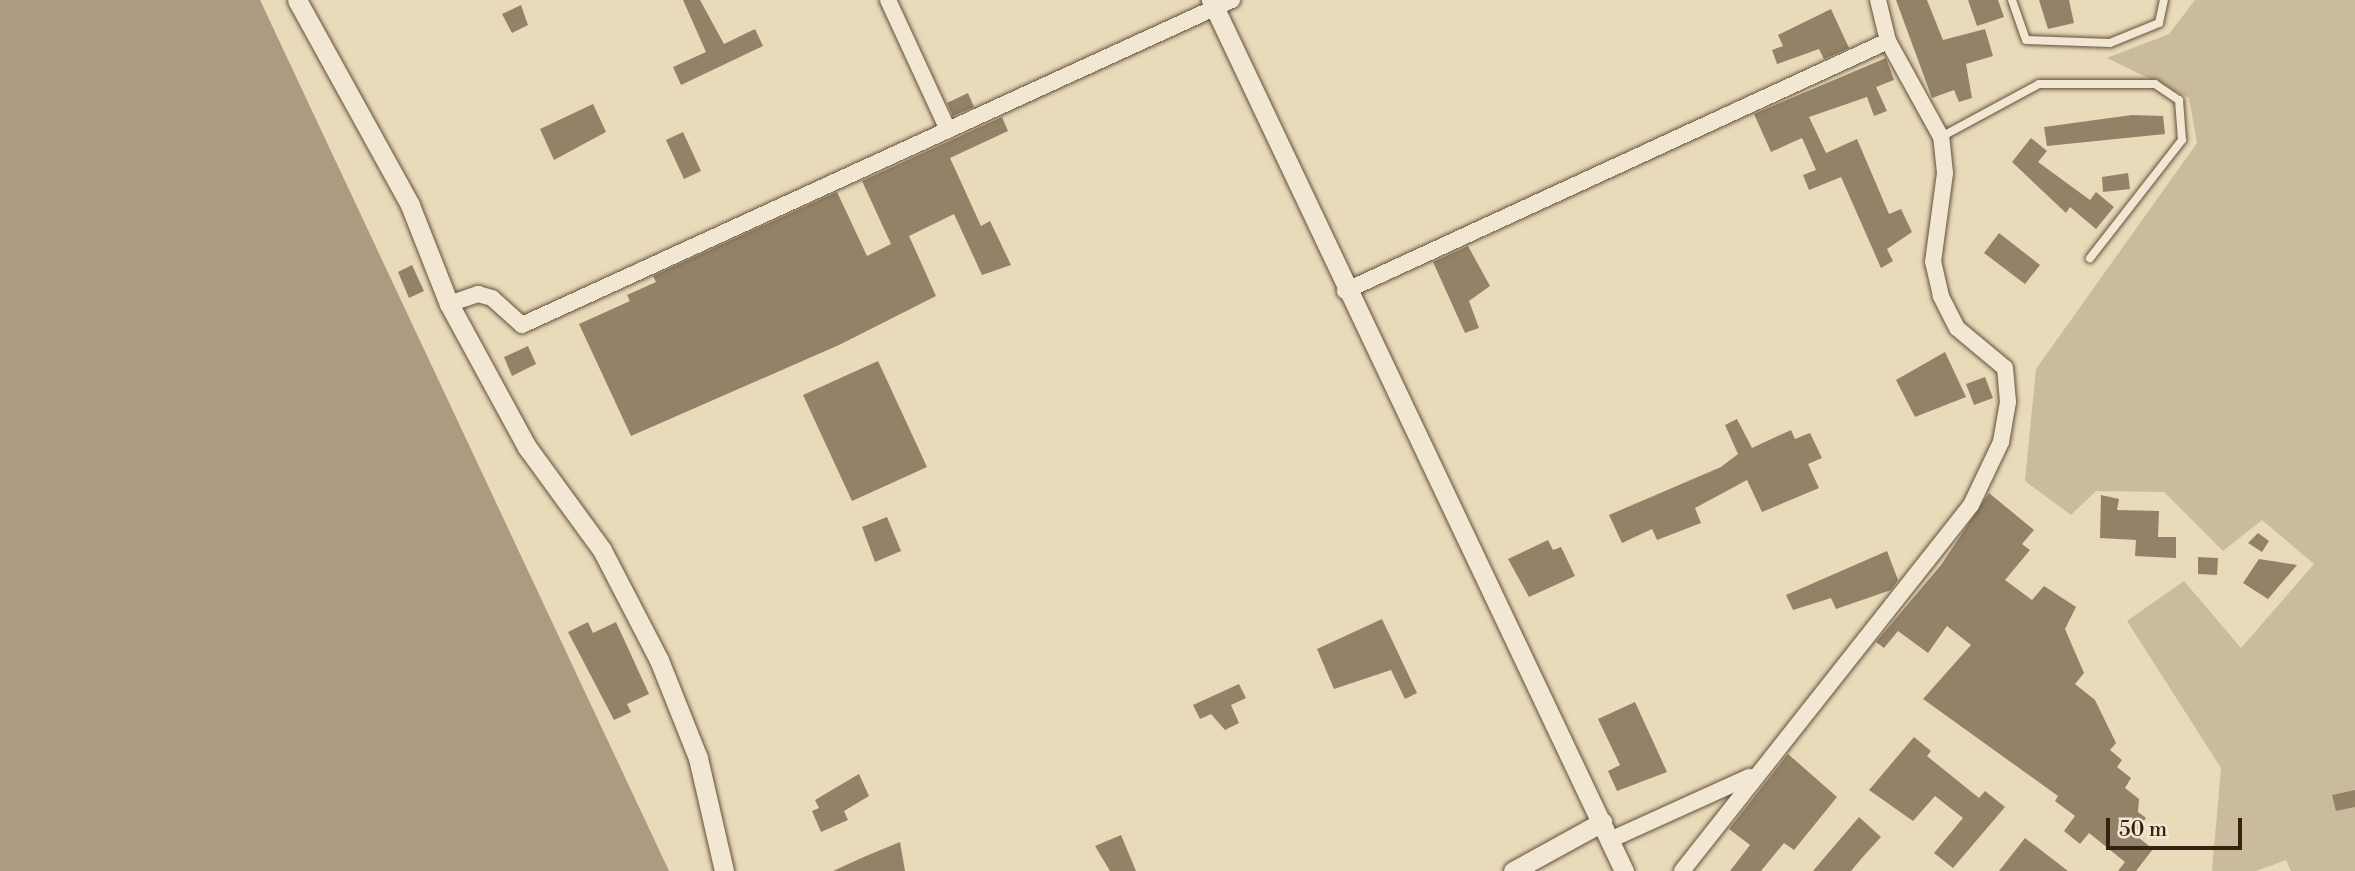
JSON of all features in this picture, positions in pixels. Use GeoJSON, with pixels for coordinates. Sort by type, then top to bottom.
{"type":"FeatureCollection","features":[{"type":"Feature","properties":{"kind":"street"},"geometry":{"type":"LineString","coordinates":[[298,0],[410,205],[449,304],[527,447],[601,550],[659,660],[698,758],[723,871]]}},
{"type":"Feature","properties":{"kind":"street"},"geometry":{"type":"LineString","coordinates":[[888,0],[948,130]]}},
{"type":"Feature","properties":{"kind":"street"},"geometry":{"type":"LineString","coordinates":[[1682,871],[1751,775],[1971,505],[2001,442],[2008,402],[2005,368],[1957,328],[1933,261],[1945,173],[1941,137],[1888,41],[1878,0]]}},
{"type":"Feature","properties":{"kind":"street"},"geometry":{"type":"LineString","coordinates":[[449,304],[478,294],[492,298],[522,325],[1219,3],[1345,291],[1624,871]]}},
{"type":"Feature","properties":{"kind":"street"},"geometry":{"type":"LineString","coordinates":[[1345,291],[1888,41]]}},
{"type":"Feature","properties":{"kind":"street"},"geometry":{"type":"LineString","coordinates":[[1610,841],[1751,775]]}},
{"type":"Feature","properties":{"kind":"street"},"geometry":{"type":"LineString","coordinates":[[1513,871],[1602,822]]}},
{"type":"Feature","properties":{"kind":"lane"},"geometry":{"type":"LineString","coordinates":[[2012,0],[2026,40],[2110,43],[2159,23],[2164,0]]}},
{"type":"Feature","properties":{"kind":"lane"},"geometry":{"type":"LineString","coordinates":[[1941,137],[2039,84],[2155,85],[2179,100],[2182,140],[2090,258]]}},
{"type":"Feature","properties":{"kind":"shaded area"},"geometry":{"type":"Polygon","coordinates":[[[0,0],[260,0],[669,871],[0,871],[0,0]]]}},
{"type":"Feature","properties":{"kind":"shaded area"},"geometry":{"type":"Polygon","coordinates":[[[2195,0],[2355,0],[2355,871],[2291,871],[2286,860],[2256,871],[2212,871],[2221,768],[2127,621],[2184,581],[2241,648],[2314,564],[2262,520],[2223,551],[2164,492],[2096,491],[2071,515],[2025,481],[2036,369],[2197,143],[2189,98],[2107,58],[2169,34],[2195,0]]]}},
{"type":"Feature","properties":{"kind":"building"},"geometry":{"type":"Polygon","coordinates":[[[683,0],[700,0],[724,44],[755,29],[763,46],[681,85],[673,67],[706,52],[683,0]]]}},
{"type":"Feature","properties":{"kind":"building"},"geometry":{"type":"Polygon","coordinates":[[[1896,0],[1927,0],[1943,40],[1985,29],[1993,56],[1966,64],[1972,98],[1959,102],[1954,90],[1932,98],[1896,0]]]}},
{"type":"Feature","properties":{"kind":"building"},"geometry":{"type":"Polygon","coordinates":[[[1968,0],[1998,0],[2004,17],[1977,26],[1968,0]]]}},
{"type":"Feature","properties":{"kind":"building"},"geometry":{"type":"Polygon","coordinates":[[[2039,0],[2069,0],[2074,23],[2048,29],[2039,0]]]}},
{"type":"Feature","properties":{"kind":"building"},"geometry":{"type":"Polygon","coordinates":[[[521,5],[528,25],[512,33],[502,14],[521,5]]]}},
{"type":"Feature","properties":{"kind":"building"},"geometry":{"type":"Polygon","coordinates":[[[1831,9],[1849,48],[1824,59],[1819,49],[1777,64],[1772,50],[1783,46],[1778,35],[1831,9]]]}},
{"type":"Feature","properties":{"kind":"building"},"geometry":{"type":"Polygon","coordinates":[[[1886,58],[1894,80],[1876,87],[1887,111],[1874,116],[1867,97],[1809,117],[1826,153],[1857,139],[1889,214],[1901,209],[1912,232],[1887,249],[1893,261],[1881,268],[1841,177],[1809,190],[1803,175],[1816,170],[1802,138],[1771,152],[1754,114],[1886,58]]]}},
{"type":"Feature","properties":{"kind":"building"},"geometry":{"type":"Polygon","coordinates":[[[968,93],[974,107],[953,116],[947,103],[968,93]]]}},
{"type":"Feature","properties":{"kind":"building"},"geometry":{"type":"Polygon","coordinates":[[[593,104],[606,132],[554,160],[540,129],[593,104]]]}},
{"type":"Feature","properties":{"kind":"building"},"geometry":{"type":"Polygon","coordinates":[[[2132,115],[2163,116],[2165,134],[2047,146],[2044,127],[2132,115]]]}},
{"type":"Feature","properties":{"kind":"building"},"geometry":{"type":"Polygon","coordinates":[[[1002,117],[1008,131],[950,158],[981,226],[990,221],[1011,265],[982,275],[954,214],[909,236],[936,296],[839,345],[631,436],[579,324],[630,301],[627,295],[656,282],[653,276],[837,192],[867,256],[891,244],[862,181],[1002,117]]]}},
{"type":"Feature","properties":{"kind":"building"},"geometry":{"type":"Polygon","coordinates":[[[683,132],[701,171],[684,179],[666,140],[683,132]]]}},
{"type":"Feature","properties":{"kind":"building"},"geometry":{"type":"Polygon","coordinates":[[[2031,138],[2047,151],[2038,162],[2090,200],[2096,192],[2114,207],[2096,229],[2070,207],[2066,213],[2012,162],[2031,138]]]}},
{"type":"Feature","properties":{"kind":"building"},"geometry":{"type":"Polygon","coordinates":[[[2128,173],[2130,189],[2103,192],[2102,177],[2128,173]]]}},
{"type":"Feature","properties":{"kind":"building"},"geometry":{"type":"Polygon","coordinates":[[[1999,233],[2040,265],[2025,284],[1984,253],[1999,233]]]}},
{"type":"Feature","properties":{"kind":"building"},"geometry":{"type":"Polygon","coordinates":[[[1468,246],[1490,286],[1469,301],[1479,328],[1465,333],[1433,262],[1468,246]]]}},
{"type":"Feature","properties":{"kind":"building"},"geometry":{"type":"Polygon","coordinates":[[[412,265],[424,291],[409,298],[398,272],[412,265]]]}},
{"type":"Feature","properties":{"kind":"building"},"geometry":{"type":"Polygon","coordinates":[[[528,346],[536,364],[512,376],[504,357],[528,346]]]}},
{"type":"Feature","properties":{"kind":"building"},"geometry":{"type":"Polygon","coordinates":[[[1945,352],[1966,397],[1915,417],[1896,380],[1945,352]]]}},
{"type":"Feature","properties":{"kind":"building"},"geometry":{"type":"Polygon","coordinates":[[[878,361],[927,467],[852,501],[803,395],[878,361]]]}},
{"type":"Feature","properties":{"kind":"building"},"geometry":{"type":"Polygon","coordinates":[[[1985,377],[1993,398],[1974,405],[1966,384],[1985,377]]]}},
{"type":"Feature","properties":{"kind":"building"},"geometry":{"type":"Polygon","coordinates":[[[1737,419],[1752,448],[1791,430],[1795,439],[1810,433],[1822,458],[1808,464],[1819,488],[1762,512],[1747,480],[1695,508],[1701,523],[1657,540],[1652,529],[1622,543],[1609,515],[1721,467],[1738,454],[1725,425],[1737,419]]]}},
{"type":"Feature","properties":{"kind":"building"},"geometry":{"type":"Polygon","coordinates":[[[1989,493],[2034,530],[2022,544],[2030,550],[2005,580],[2032,600],[2044,586],[2076,607],[2065,629],[2084,673],[2075,684],[2095,700],[2116,743],[2110,750],[2122,760],[2117,767],[2131,778],[2125,788],[2139,799],[2138,812],[2146,818],[2134,834],[2153,849],[2136,871],[2118,871],[2125,862],[2089,833],[2080,844],[2064,831],[2075,816],[2055,801],[2058,796],[1923,699],[1971,645],[1947,626],[1928,653],[1898,631],[1884,648],[1876,642],[1941,565],[1989,493]]]}},
{"type":"Feature","properties":{"kind":"building"},"geometry":{"type":"Polygon","coordinates":[[[2101,495],[2119,499],[2117,510],[2159,511],[2158,537],[2176,537],[2176,558],[2135,556],[2136,540],[2100,538],[2101,495]]]}},
{"type":"Feature","properties":{"kind":"building"},"geometry":{"type":"Polygon","coordinates":[[[887,517],[901,551],[875,562],[862,527],[887,517]]]}},
{"type":"Feature","properties":{"kind":"building"},"geometry":{"type":"Polygon","coordinates":[[[2258,533],[2269,541],[2262,552],[2248,543],[2258,533]]]}},
{"type":"Feature","properties":{"kind":"building"},"geometry":{"type":"Polygon","coordinates":[[[1548,540],[1553,550],[1561,547],[1575,576],[1529,597],[1508,559],[1548,540]]]}},
{"type":"Feature","properties":{"kind":"building"},"geometry":{"type":"Polygon","coordinates":[[[1887,551],[1898,580],[1891,590],[1836,609],[1831,598],[1793,610],[1786,595],[1887,551]]]}},
{"type":"Feature","properties":{"kind":"building"},"geometry":{"type":"Polygon","coordinates":[[[2198,557],[2218,558],[2217,575],[2198,574],[2198,557]]]}},
{"type":"Feature","properties":{"kind":"building"},"geometry":{"type":"Polygon","coordinates":[[[2259,559],[2297,565],[2268,599],[2243,583],[2259,559]]]}},
{"type":"Feature","properties":{"kind":"building"},"geometry":{"type":"Polygon","coordinates":[[[1382,619],[1417,693],[1405,699],[1391,670],[1334,689],[1317,649],[1382,619]]]}},
{"type":"Feature","properties":{"kind":"building"},"geometry":{"type":"Polygon","coordinates":[[[588,622],[593,633],[616,622],[649,694],[627,704],[631,712],[614,720],[568,632],[588,622]]]}},
{"type":"Feature","properties":{"kind":"building"},"geometry":{"type":"Polygon","coordinates":[[[1239,684],[1246,698],[1231,705],[1239,723],[1225,730],[1211,714],[1200,719],[1193,705],[1239,684]]]}},
{"type":"Feature","properties":{"kind":"building"},"geometry":{"type":"Polygon","coordinates":[[[1635,702],[1667,772],[1617,791],[1608,771],[1620,765],[1598,719],[1635,702]]]}},
{"type":"Feature","properties":{"kind":"building"},"geometry":{"type":"Polygon","coordinates":[[[1914,737],[1931,751],[1927,756],[1979,798],[1985,791],[2005,807],[1953,868],[1934,853],[1963,818],[1935,796],[1913,821],[1869,790],[1914,737]]]}},
{"type":"Feature","properties":{"kind":"building"},"geometry":{"type":"Polygon","coordinates":[[[1788,754],[1837,797],[1794,850],[1784,843],[1761,871],[1730,871],[1750,845],[1729,829],[1788,754]]]}},
{"type":"Feature","properties":{"kind":"building"},"geometry":{"type":"Polygon","coordinates":[[[859,774],[869,796],[844,811],[848,820],[821,832],[812,811],[819,808],[815,800],[859,774]]]}},
{"type":"Feature","properties":{"kind":"building"},"geometry":{"type":"Polygon","coordinates":[[[2355,790],[2355,807],[2336,811],[2332,795],[2355,790]]]}},
{"type":"Feature","properties":{"kind":"building"},"geometry":{"type":"Polygon","coordinates":[[[1859,817],[1881,837],[1851,871],[1813,871],[1859,817]]]}},
{"type":"Feature","properties":{"kind":"building"},"geometry":{"type":"Polygon","coordinates":[[[1121,835],[1136,871],[1110,871],[1095,846],[1121,835]]]}},
{"type":"Feature","properties":{"kind":"building"},"geometry":{"type":"Polygon","coordinates":[[[2025,838],[2068,871],[1999,871],[2025,838]]]}},
{"type":"Feature","properties":{"kind":"building"},"geometry":{"type":"Polygon","coordinates":[[[900,842],[905,871],[833,871],[866,856],[900,842]]]}}]}
